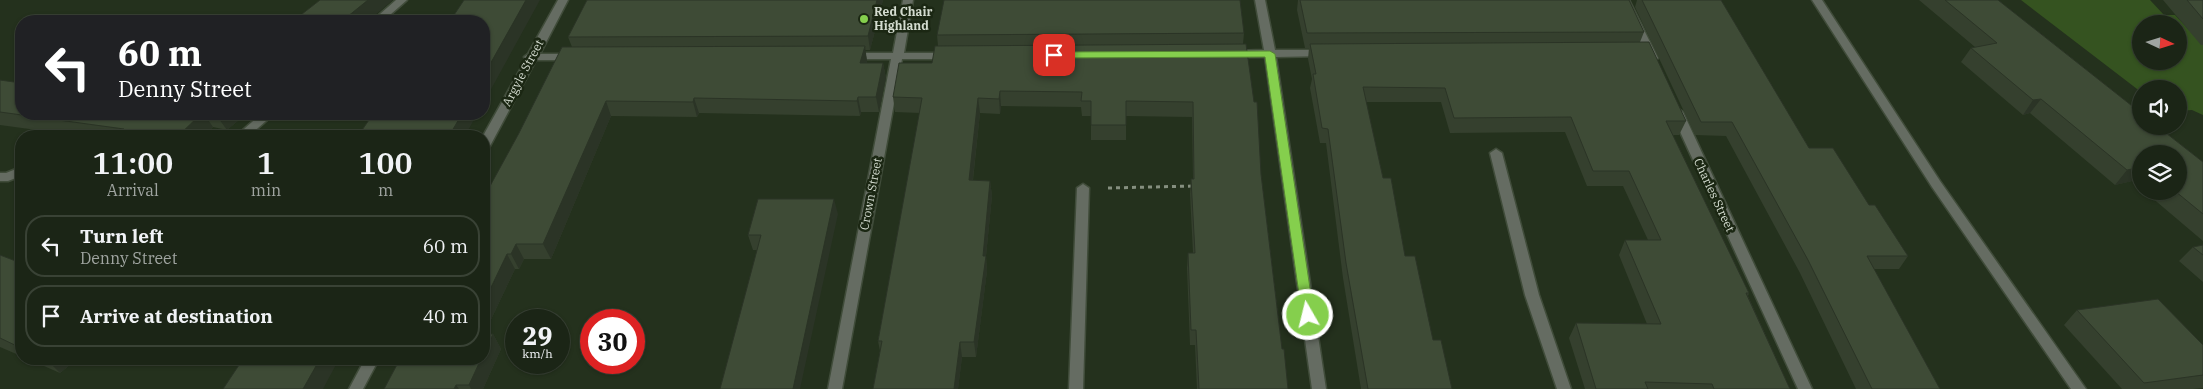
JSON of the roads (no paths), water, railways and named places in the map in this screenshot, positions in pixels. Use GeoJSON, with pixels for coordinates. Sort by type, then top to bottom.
{"type":"FeatureCollection","features":[{"type":"Feature","properties":{"kind":"street"},"geometry":{"type":"LineString","coordinates":[[384,15],[402,0]]}},
{"type":"Feature","properties":{"kind":"street","name":"Argyle Street"},"geometry":{"type":"LineString","coordinates":[[490,134],[530,57],[563,0]]}},
{"type":"Feature","properties":{"kind":"street","name":"Crown Street"},"geometry":{"type":"LineString","coordinates":[[835,389],[908,0]]}},
{"type":"Feature","properties":{"kind":"street"},"geometry":{"type":"LineString","coordinates":[[1260,0],[1270,54],[1319,389]]}},
{"type":"Feature","properties":{"kind":"street"},"geometry":{"type":"LineString","coordinates":[[1624,0],[1644,52],[1657,70]]}},
{"type":"Feature","properties":{"kind":"street"},"geometry":{"type":"LineString","coordinates":[[1818,0],[1936,184],[2079,389]]}},
{"type":"Feature","properties":{"kind":"street"},"geometry":{"type":"LineString","coordinates":[[1221,54],[1340,53]]}},
{"type":"Feature","properties":{"kind":"street"},"geometry":{"type":"LineString","coordinates":[[837,56],[965,56]]}},
{"type":"Feature","properties":{"kind":"street"},"geometry":{"type":"LineString","coordinates":[[530,57],[590,57]]}},
{"type":"Feature","properties":{"kind":"street","name":"Charles Street"},"geometry":{"type":"LineString","coordinates":[[1670,96],[1805,389]]}},
{"type":"Feature","properties":{"kind":"street"},"geometry":{"type":"LineString","coordinates":[[249,130],[261,120]]}},
{"type":"Feature","properties":{"kind":"street"},"geometry":{"type":"LineString","coordinates":[[1496,152],[1532,295],[1564,389]]}},
{"type":"Feature","properties":{"kind":"street"},"geometry":{"type":"LineString","coordinates":[[0,177],[15,174]]}},
{"type":"Feature","properties":{"kind":"street"},"geometry":{"type":"LineString","coordinates":[[1076,389],[1083,188]]}},
{"type":"Feature","properties":{"kind":"street"},"geometry":{"type":"LineString","coordinates":[[356,389],[369,365]]}},
{"type":"Feature","properties":{"kind":"place","name":"Red Chair Highland"},"geometry":{"type":"Point","coordinates":[864,19]}}]}
